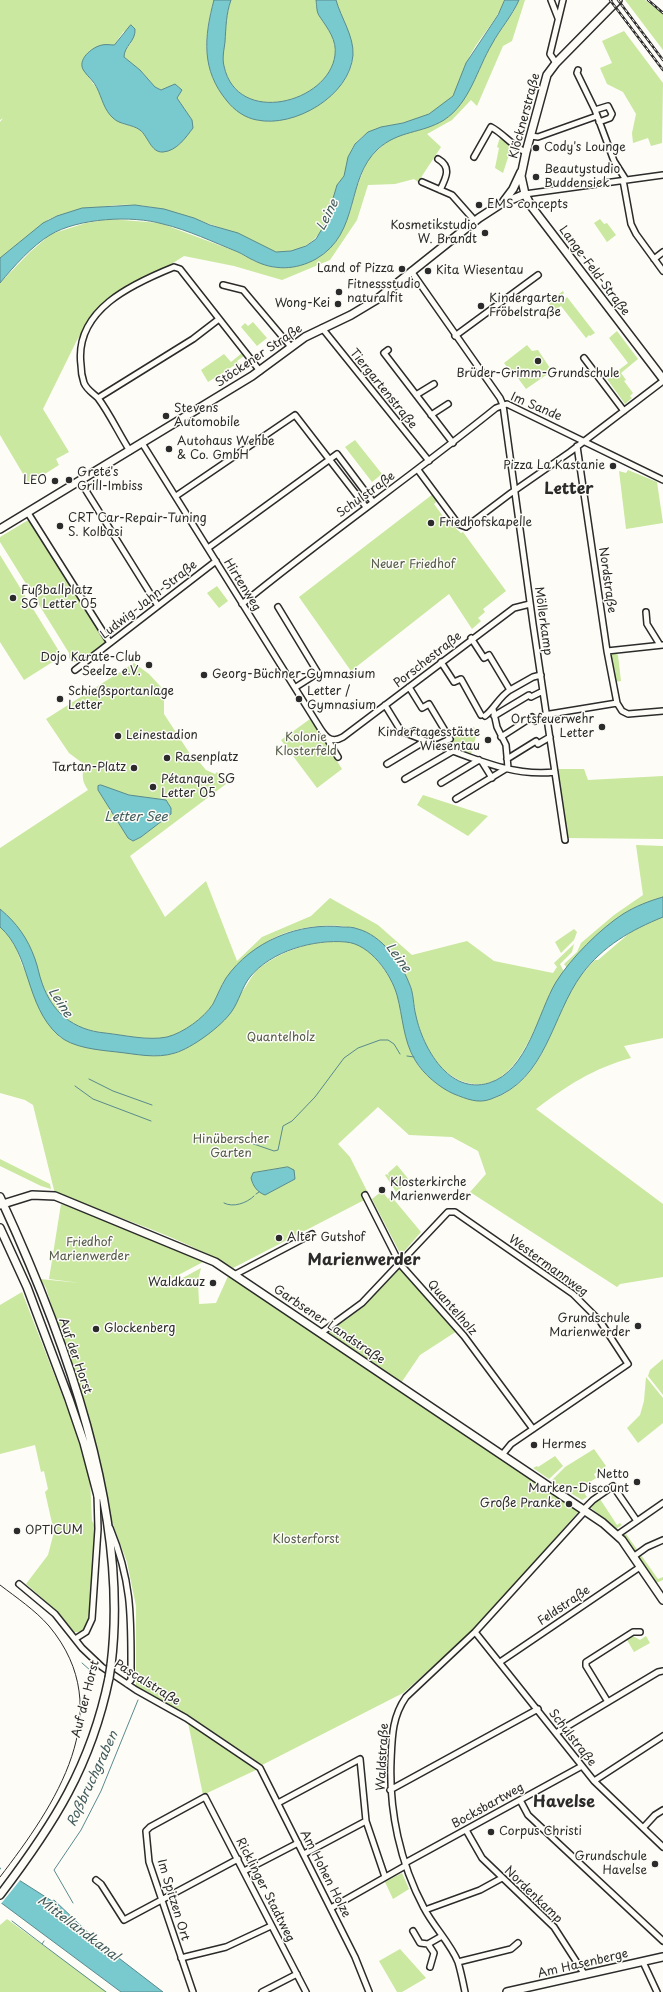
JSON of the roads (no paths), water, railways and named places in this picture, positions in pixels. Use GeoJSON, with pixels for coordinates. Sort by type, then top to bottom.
{"type":"FeatureCollection","features":[{"type":"Feature","properties":{"kind":"street"},"geometry":{"type":"LineString","coordinates":[[551,0],[558,18]]}},
{"type":"Feature","properties":{"kind":"street"},"geometry":{"type":"LineString","coordinates":[[556,62],[550,54],[563,0]]}},
{"type":"Feature","properties":{"kind":"street","name":"Klöcknerstraße"},"geometry":{"type":"LineString","coordinates":[[522,170],[547,75],[556,62],[618,0]]}},
{"type":"Feature","properties":{"kind":"street"},"geometry":{"type":"LineString","coordinates":[[578,70],[614,161],[624,180],[631,224],[636,234],[663,271]]}},
{"type":"Feature","properties":{"kind":"street"},"geometry":{"type":"LineString","coordinates":[[531,136],[538,137],[596,113],[605,106],[610,108],[612,116],[599,122]]}},
{"type":"Feature","properties":{"kind":"street"},"geometry":{"type":"LineString","coordinates":[[474,157],[491,127],[502,132],[526,152]]}},
{"type":"Feature","properties":{"kind":"street"},"geometry":{"type":"LineString","coordinates":[[438,159],[446,164],[448,172],[440,190]]}},
{"type":"Feature","properties":{"kind":"street"},"geometry":{"type":"LineString","coordinates":[[503,203],[513,189],[522,170]]}},
{"type":"Feature","properties":{"kind":"street","name":"Lange-Feld-Straße"},"geometry":{"type":"LineString","coordinates":[[522,170],[522,180],[525,194],[551,232],[663,380]]}},
{"type":"Feature","properties":{"kind":"street"},"geometry":{"type":"LineString","coordinates":[[525,194],[663,175]]}},
{"type":"Feature","properties":{"kind":"street"},"geometry":{"type":"LineString","coordinates":[[422,182],[452,195],[475,221]]}},
{"type":"Feature","properties":{"kind":"street","name":"Stöckener Straße"},"geometry":{"type":"LineString","coordinates":[[0,529],[260,371],[290,347],[322,328],[359,310],[384,294],[475,221],[503,203],[525,194]]}},
{"type":"Feature","properties":{"kind":"street"},"geometry":{"type":"LineString","coordinates":[[654,259],[663,252]]}},
{"type":"Feature","properties":{"kind":"street"},"geometry":{"type":"LineString","coordinates":[[130,451],[98,398],[87,389],[82,376],[80,349],[83,336],[100,311],[114,297],[133,286],[174,267],[180,269],[260,371]]}},
{"type":"Feature","properties":{"kind":"street","name":"Im Sande"},"geometry":{"type":"LineString","coordinates":[[411,271],[455,336],[500,398],[503,405],[510,404],[663,480]]}},
{"type":"Feature","properties":{"kind":"street"},"geometry":{"type":"LineString","coordinates":[[455,336],[538,275]]}},
{"type":"Feature","properties":{"kind":"street"},"geometry":{"type":"LineString","coordinates":[[223,285],[243,290],[290,347]]}},
{"type":"Feature","properties":{"kind":"street"},"geometry":{"type":"LineString","coordinates":[[98,398],[192,339],[219,319]]}},
{"type":"Feature","properties":{"kind":"street","name":"Tiergartenstraße"},"geometry":{"type":"LineString","coordinates":[[322,328],[429,462]]}},
{"type":"Feature","properties":{"kind":"street"},"geometry":{"type":"LineString","coordinates":[[388,350],[384,353],[453,443]]}},
{"type":"Feature","properties":{"kind":"street"},"geometry":{"type":"LineString","coordinates":[[584,358],[624,411]]}},
{"type":"Feature","properties":{"kind":"street"},"geometry":{"type":"LineString","coordinates":[[418,470],[458,524],[463,527],[470,525],[511,493],[516,491],[624,411],[663,380]]}},
{"type":"Feature","properties":{"kind":"street"},"geometry":{"type":"LineString","coordinates":[[416,395],[434,384]]}},
{"type":"Feature","properties":{"kind":"street"},"geometry":{"type":"LineString","coordinates":[[431,415],[448,404]]}},
{"type":"Feature","properties":{"kind":"street","name":"Schulstraße"},"geometry":{"type":"LineString","coordinates":[[242,604],[366,507],[429,462],[496,408],[503,405]]}},
{"type":"Feature","properties":{"kind":"street","name":"Möllerkamp"},"geometry":{"type":"LineString","coordinates":[[503,405],[516,491],[530,604],[565,840]]}},
{"type":"Feature","properties":{"kind":"street"},"geometry":{"type":"LineString","coordinates":[[176,496],[295,415],[366,507]]}},
{"type":"Feature","properties":{"kind":"street","name":"Hirtenweg"},"geometry":{"type":"LineString","coordinates":[[142,443],[242,604],[296,687],[338,757]]}},
{"type":"Feature","properties":{"kind":"street","name":"Nordstraße"},"geometry":{"type":"LineString","coordinates":[[577,446],[607,651],[617,703],[626,714],[663,711]]}},
{"type":"Feature","properties":{"kind":"street"},"geometry":{"type":"LineString","coordinates":[[208,548],[337,454],[373,502]]}},
{"type":"Feature","properties":{"kind":"street"},"geometry":{"type":"LineString","coordinates":[[80,481],[158,606]]}},
{"type":"Feature","properties":{"kind":"street"},"geometry":{"type":"LineString","coordinates":[[28,513],[110,643]]}},
{"type":"Feature","properties":{"kind":"street","name":"Ludwig-Jahn-Straße"},"geometry":{"type":"LineString","coordinates":[[75,670],[216,561]]}},
{"type":"Feature","properties":{"kind":"street","name":"Porschestraße"},"geometry":{"type":"LineString","coordinates":[[326,737],[334,740],[341,738],[472,638],[514,608],[530,604]]}},
{"type":"Feature","properties":{"kind":"street"},"geometry":{"type":"LineString","coordinates":[[278,607],[318,673],[296,687]]}},
{"type":"Feature","properties":{"kind":"street"},"geometry":{"type":"LineString","coordinates":[[607,651],[661,645],[647,624],[646,612]]}},
{"type":"Feature","properties":{"kind":"street"},"geometry":{"type":"LineString","coordinates":[[472,638],[484,658],[489,655],[510,690]]}},
{"type":"Feature","properties":{"kind":"street"},"geometry":{"type":"LineString","coordinates":[[441,662],[454,682],[461,679],[483,715],[492,709],[500,698],[510,690],[533,677],[541,675]]}},
{"type":"Feature","properties":{"kind":"street"},"geometry":{"type":"LineString","coordinates":[[409,687],[422,708],[429,704],[450,739],[437,745]]}},
{"type":"Feature","properties":{"kind":"street"},"geometry":{"type":"LineString","coordinates":[[494,716],[529,695],[531,697],[543,691]]}},
{"type":"Feature","properties":{"kind":"street"},"geometry":{"type":"LineString","coordinates":[[501,737],[532,717],[535,721],[547,714],[617,703]]}},
{"type":"Feature","properties":{"kind":"street"},"geometry":{"type":"LineString","coordinates":[[386,705],[401,731],[425,741],[500,767],[526,772],[555,772]]}},
{"type":"Feature","properties":{"kind":"street"},"geometry":{"type":"LineString","coordinates":[[492,709],[501,737],[506,745],[508,768]]}},
{"type":"Feature","properties":{"kind":"street"},"geometry":{"type":"LineString","coordinates":[[408,734],[414,731]]}},
{"type":"Feature","properties":{"kind":"street"},"geometry":{"type":"LineString","coordinates":[[507,759],[536,741],[538,744],[550,737]]}},
{"type":"Feature","properties":{"kind":"street"},"geometry":{"type":"LineString","coordinates":[[387,764],[425,741]]}},
{"type":"Feature","properties":{"kind":"street"},"geometry":{"type":"LineString","coordinates":[[406,779],[453,751]]}},
{"type":"Feature","properties":{"kind":"street"},"geometry":{"type":"LineString","coordinates":[[482,761],[492,778]]}},
{"type":"Feature","properties":{"kind":"street"},"geometry":{"type":"LineString","coordinates":[[441,783],[482,761]]}},
{"type":"Feature","properties":{"kind":"street"},"geometry":{"type":"LineString","coordinates":[[456,799],[508,768]]}},
{"type":"Feature","properties":{"kind":"street","name":"Garbsener Landstraße"},"geometry":{"type":"LineString","coordinates":[[1,1202],[32,1195],[59,1198],[203,1256],[234,1275],[584,1510],[617,1535],[663,1600]]}},
{"type":"Feature","properties":{"kind":"street","name":"Quantelholz"},"geometry":{"type":"LineString","coordinates":[[365,1195],[400,1264],[464,1336],[533,1429]]}},
{"type":"Feature","properties":{"kind":"street","name":"Auf der Horst"},"geometry":{"type":"LineString","coordinates":[[0,1894],[45,1826],[76,1771],[90,1732],[107,1676],[115,1602],[112,1557],[107,1521],[96,1463],[77,1395],[37,1284],[1,1202]]}},
{"type":"Feature","properties":{"kind":"street","name":"Westermannweg"},"geometry":{"type":"LineString","coordinates":[[400,1264],[448,1212],[454,1212],[573,1294],[600,1321],[628,1364],[506,1448],[502,1455]]}},
{"type":"Feature","properties":{"kind":"street","name":"Auf der Horst"},"geometry":{"type":"LineString","coordinates":[[0,1228],[27,1287],[69,1399],[84,1444],[97,1493],[108,1557],[110,1588],[109,1664]]}},
{"type":"Feature","properties":{"kind":"street"},"geometry":{"type":"LineString","coordinates":[[234,1275],[312,1234]]}},
{"type":"Feature","properties":{"kind":"street"},"geometry":{"type":"LineString","coordinates":[[321,1333],[362,1303],[400,1264]]}},
{"type":"Feature","properties":{"kind":"street"},"geometry":{"type":"LineString","coordinates":[[584,1510],[593,1500],[613,1486],[637,1520]]}},
{"type":"Feature","properties":{"kind":"street","name":"Auf der Horst"},"geometry":{"type":"LineString","coordinates":[[75,1639],[86,1632],[92,1619],[98,1529],[97,1493]]}},
{"type":"Feature","properties":{"kind":"street"},"geometry":{"type":"LineString","coordinates":[[617,1535],[663,1503]]}},
{"type":"Feature","properties":{"kind":"street","name":"Waldstraße"},"geometry":{"type":"LineString","coordinates":[[465,1992],[458,1962],[425,1910],[405,1864],[394,1819],[390,1790],[392,1734],[399,1706],[414,1688],[475,1632],[584,1510]]}},
{"type":"Feature","properties":{"kind":"street","name":"Auf der Horst"},"geometry":{"type":"LineString","coordinates":[[107,1521],[123,1563],[129,1590],[131,1615],[131,1680],[127,1684]]}},
{"type":"Feature","properties":{"kind":"street"},"geometry":{"type":"LineString","coordinates":[[633,1556],[647,1547],[663,1540]]}},
{"type":"Feature","properties":{"kind":"street"},"geometry":{"type":"LineString","coordinates":[[112,1557],[115,1555],[119,1556],[123,1563]]}},
{"type":"Feature","properties":{"kind":"street","name":"Feldstraße"},"geometry":{"type":"LineString","coordinates":[[500,1662],[640,1567]]}},
{"type":"Feature","properties":{"kind":"street","name":"Pascalstraße"},"geometry":{"type":"LineString","coordinates":[[19,1584],[55,1614],[75,1639],[102,1667],[127,1684],[186,1718],[260,1768]]}},
{"type":"Feature","properties":{"kind":"street","name":"Schulstraße"},"geometry":{"type":"LineString","coordinates":[[475,1632],[594,1781],[663,1847]]}},
{"type":"Feature","properties":{"kind":"street"},"geometry":{"type":"LineString","coordinates":[[608,1702],[586,1666],[586,1662],[633,1632],[640,1632]]}},
{"type":"Feature","properties":{"kind":"street"},"geometry":{"type":"LineString","coordinates":[[556,1733],[658,1672],[663,1671]]}},
{"type":"Feature","properties":{"kind":"street"},"geometry":{"type":"LineString","coordinates":[[390,1790],[538,1710]]}},
{"type":"Feature","properties":{"kind":"street"},"geometry":{"type":"LineString","coordinates":[[594,1781],[663,1736]]}},
{"type":"Feature","properties":{"kind":"street"},"geometry":{"type":"LineString","coordinates":[[278,1803],[360,1759],[366,1821],[385,1877]]}},
{"type":"Feature","properties":{"kind":"street","name":"Bocksbartweg"},"geometry":{"type":"LineString","coordinates":[[331,1908],[405,1864],[582,1766]]}},
{"type":"Feature","properties":{"kind":"street","name":"Am Hohen Holze"},"geometry":{"type":"LineString","coordinates":[[260,1768],[355,1957],[369,1992]]}},
{"type":"Feature","properties":{"kind":"street","name":"Ricklinger Stadtweg"},"geometry":{"type":"LineString","coordinates":[[205,1797],[306,1992]]}},
{"type":"Feature","properties":{"kind":"street","name":"Im Spitzen Ort"},"geometry":{"type":"LineString","coordinates":[[193,1992],[149,1862],[146,1831],[150,1827],[205,1797]]}},
{"type":"Feature","properties":{"kind":"street"},"geometry":{"type":"LineString","coordinates":[[520,1800],[528,1814],[663,1941]]}},
{"type":"Feature","properties":{"kind":"street"},"geometry":{"type":"LineString","coordinates":[[643,1828],[655,1815],[663,1810]]}},
{"type":"Feature","properties":{"kind":"street"},"geometry":{"type":"LineString","coordinates":[[304,1854],[366,1821]]}},
{"type":"Feature","properties":{"kind":"street","name":"Nordenkamp"},"geometry":{"type":"LineString","coordinates":[[466,1830],[482,1858],[554,1927],[585,1975]]}},
{"type":"Feature","properties":{"kind":"street"},"geometry":{"type":"LineString","coordinates":[[244,1871],[298,1843]]}},
{"type":"Feature","properties":{"kind":"street"},"geometry":{"type":"LineString","coordinates":[[96,1880],[101,1884],[124,1920],[238,1859]]}},
{"type":"Feature","properties":{"kind":"street","name":"Auf der Horst"},"geometry":{"type":"LineString","coordinates":[[0,1888],[14,1872]]}},
{"type":"Feature","properties":{"kind":"street"},"geometry":{"type":"LineString","coordinates":[[425,1910],[480,1890],[502,1878]]}},
{"type":"Feature","properties":{"kind":"street"},"geometry":{"type":"LineString","coordinates":[[181,1958],[232,1944],[271,1926]]}},
{"type":"Feature","properties":{"kind":"street"},"geometry":{"type":"LineString","coordinates":[[413,1931],[420,1943],[428,1944],[442,1936]]}},
{"type":"Feature","properties":{"kind":"street"},"geometry":{"type":"LineString","coordinates":[[458,1962],[511,1948],[518,1943]]}},
{"type":"Feature","properties":{"kind":"street"},"geometry":{"type":"LineString","coordinates":[[428,1944],[434,1953],[430,1967]]}},
{"type":"Feature","properties":{"kind":"street","name":"Am Hasenberge"},"geometry":{"type":"LineString","coordinates":[[512,1991],[663,1957]]}},
{"type":"Feature","properties":{"kind":"street"},"geometry":{"type":"LineString","coordinates":[[643,1962],[657,1992]]}},
{"type":"Feature","properties":{"kind":"street"},"geometry":{"type":"LineString","coordinates":[[262,1992],[297,1974]]}},
{"type":"Feature","properties":{"kind":"water"},"geometry":{"type":"Polygon","coordinates":[[[214,0],[231,0],[227,15],[223,60],[232,85],[246,97],[263,102],[282,101],[301,96],[317,86],[329,72],[335,55],[335,44],[318,13],[316,0],[336,0],[353,48],[350,70],[342,84],[331,96],[318,106],[303,114],[287,119],[272,121],[257,120],[240,113],[230,104],[219,89],[209,65],[207,53],[208,27],[214,0]]]}},
{"type":"Feature","properties":{"kind":"water"},"geometry":{"type":"Polygon","coordinates":[[[505,0],[519,0],[492,44],[467,95],[453,113],[444,120],[427,128],[394,138],[378,149],[368,161],[361,175],[347,221],[340,235],[330,248],[316,259],[293,267],[285,268],[269,266],[261,264],[210,240],[172,227],[150,221],[121,219],[105,220],[75,225],[50,235],[17,263],[0,283],[0,258],[43,223],[57,216],[82,208],[135,205],[164,209],[238,233],[276,252],[291,251],[306,246],[316,239],[326,222],[337,185],[344,176],[348,157],[355,144],[368,132],[381,127],[403,123],[429,114],[453,96],[466,63],[498,15],[505,0]]]}},
{"type":"Feature","properties":{"kind":"water"},"geometry":{"type":"Polygon","coordinates":[[[131,25],[135,29],[135,33],[124,57],[140,70],[155,87],[161,90],[175,84],[182,90],[177,98],[192,120],[193,128],[181,143],[168,151],[159,152],[155,150],[140,130],[119,122],[113,118],[105,108],[93,81],[82,67],[84,58],[90,51],[102,45],[114,45],[131,25]]]}},
{"type":"Feature","properties":{"kind":"water","name":"Letter See"},"geometry":{"type":"Polygon","coordinates":[[[101,785],[129,795],[166,800],[171,808],[171,814],[141,837],[133,841],[128,838],[98,790],[98,786],[101,785]]]}},
{"type":"Feature","properties":{"kind":"water"},"geometry":{"type":"Polygon","coordinates":[[[663,897],[663,917],[629,933],[608,947],[582,974],[571,991],[546,1045],[536,1062],[524,1077],[510,1090],[491,1099],[482,1101],[468,1099],[454,1094],[432,1080],[422,1070],[415,1060],[408,1044],[397,995],[390,978],[371,954],[355,944],[334,942],[307,945],[269,960],[250,977],[232,1011],[214,1030],[190,1046],[175,1053],[161,1056],[146,1056],[86,1048],[71,1043],[58,1035],[47,1023],[39,1009],[18,951],[10,938],[0,927],[0,909],[12,920],[25,938],[35,959],[46,993],[58,1011],[65,1018],[74,1024],[94,1031],[152,1038],[173,1035],[199,1020],[213,1004],[226,978],[237,965],[263,944],[294,931],[310,928],[326,926],[356,928],[375,937],[382,943],[401,967],[411,987],[415,1012],[425,1042],[440,1066],[450,1076],[462,1082],[475,1085],[489,1083],[502,1076],[523,1054],[556,982],[586,945],[623,914],[643,904],[663,897]]]}},
{"type":"Feature","properties":{"kind":"water"},"geometry":{"type":"Polygon","coordinates":[[[288,1167],[294,1170],[295,1179],[265,1195],[262,1194],[253,1184],[251,1178],[253,1173],[288,1167]]]}},
{"type":"Feature","properties":{"kind":"water","name":"Mittellandkanal"},"geometry":{"type":"Polygon","coordinates":[[[0,1868],[52,1901],[54,1900],[98,1942],[163,1992],[121,1992],[0,1902],[0,1868]]]}},
{"type":"Feature","properties":{"kind":"waterway"},"geometry":{"type":"LineString","coordinates":[[245,1141],[274,1151],[278,1150],[283,1126],[292,1121],[315,1097],[344,1058],[358,1048],[380,1040],[388,1040],[394,1044],[400,1054]]}},
{"type":"Feature","properties":{"kind":"waterway"},"geometry":{"type":"LineString","coordinates":[[407,1056],[414,1057]]}},
{"type":"Feature","properties":{"kind":"waterway"},"geometry":{"type":"LineString","coordinates":[[89,1079],[113,1091],[152,1105]]}},
{"type":"Feature","properties":{"kind":"waterway"},"geometry":{"type":"LineString","coordinates":[[75,1086],[93,1099],[151,1121]]}},
{"type":"Feature","properties":{"kind":"waterway"},"geometry":{"type":"LineString","coordinates":[[224,1203],[236,1205],[248,1201],[254,1196]]}},
{"type":"Feature","properties":{"kind":"waterway","name":"Roßbruchgraben"},"geometry":{"type":"LineString","coordinates":[[82,1663],[91,1671]]}},
{"type":"Feature","properties":{"kind":"waterway","name":"Roßbruchgraben"},"geometry":{"type":"LineString","coordinates":[[73,1903],[54,1870],[81,1830],[101,1791],[138,1700]]}},
{"type":"Feature","properties":{"kind":"waterway"},"geometry":{"type":"LineString","coordinates":[[12,1921],[42,1944]]}},
{"type":"Feature","properties":{"kind":"waterway"},"geometry":{"type":"LineString","coordinates":[[44,1941],[42,1944],[106,1992]]}},
{"type":"Feature","properties":{"kind":"tram line"},"geometry":{"type":"LineString","coordinates":[[0,1585],[26,1604],[49,1626],[70,1658],[79,1691],[79,1724],[72,1756],[58,1788],[41,1819],[0,1877]]}},
{"type":"Feature","properties":{"kind":"railway"},"geometry":{"type":"LineString","coordinates":[[610,0],[663,70]]}},
{"type":"Feature","properties":{"kind":"railway"},"geometry":{"type":"LineString","coordinates":[[618,0],[663,60]]}},
{"type":"Feature","properties":{"kind":"railway"},"geometry":{"type":"LineString","coordinates":[[648,0],[663,13]]}},
{"type":"Feature","properties":{"kind":"place","name":"Cody's Lounge"},"geometry":{"type":"Point","coordinates":[536,148]}},
{"type":"Feature","properties":{"kind":"place","name":"Beautystudio Buddensiek"},"geometry":{"type":"Point","coordinates":[536,177]}},
{"type":"Feature","properties":{"kind":"place","name":"EMS concepts"},"geometry":{"type":"Point","coordinates":[479,205]}},
{"type":"Feature","properties":{"kind":"place","name":"Kosmetikstudio W. Brandt"},"geometry":{"type":"Point","coordinates":[485,233]}},
{"type":"Feature","properties":{"kind":"place","name":"Land of Pizza"},"geometry":{"type":"Point","coordinates":[402,269]}},
{"type":"Feature","properties":{"kind":"place","name":"Kita Wiesentau"},"geometry":{"type":"Point","coordinates":[428,271]}},
{"type":"Feature","properties":{"kind":"place","name":"Fitnessstudio naturalfit"},"geometry":{"type":"Point","coordinates":[339,292]}},
{"type":"Feature","properties":{"kind":"place","name":"Wong-Kei"},"geometry":{"type":"Point","coordinates":[338,304]}},
{"type":"Feature","properties":{"kind":"place","name":"Kindergarten Fröbelstraße"},"geometry":{"type":"Point","coordinates":[481,306]}},
{"type":"Feature","properties":{"kind":"place","name":"Brüder-Grimm-Grundschule"},"geometry":{"type":"Point","coordinates":[538,361]}},
{"type":"Feature","properties":{"kind":"place","name":"Stevens Automobile"},"geometry":{"type":"Point","coordinates":[166,416]}},
{"type":"Feature","properties":{"kind":"place","name":"Autohaus Wehbe & Co. GmbH"},"geometry":{"type":"Point","coordinates":[169,449]}},
{"type":"Feature","properties":{"kind":"place","name":"Pizza La Kastanie"},"geometry":{"type":"Point","coordinates":[613,466]}},
{"type":"Feature","properties":{"kind":"place","name":"Grete's Grill-Imbiss"},"geometry":{"type":"Point","coordinates":[69,480]}},
{"type":"Feature","properties":{"kind":"place","name":"LEO"},"geometry":{"type":"Point","coordinates":[55,481]}},
{"type":"Feature","properties":{"kind":"place","name":"Friedhofskapelle"},"geometry":{"type":"Point","coordinates":[431,523]}},
{"type":"Feature","properties":{"kind":"place","name":"CRT Car-Repair-Tuning S. Kolbasi"},"geometry":{"type":"Point","coordinates":[60,526]}},
{"type":"Feature","properties":{"kind":"place","name":"Fußballplatz SG Letter 05"},"geometry":{"type":"Point","coordinates":[13,598]}},
{"type":"Feature","properties":{"kind":"place","name":"Dojo Karate-Club Seelze e.V."},"geometry":{"type":"Point","coordinates":[149,665]}},
{"type":"Feature","properties":{"kind":"place","name":"Georg-Büchner-Gymnasium"},"geometry":{"type":"Point","coordinates":[204,675]}},
{"type":"Feature","properties":{"kind":"place","name":"Schießsportanlage Letter"},"geometry":{"type":"Point","coordinates":[60,699]}},
{"type":"Feature","properties":{"kind":"place","name":"Letter / Gymnasium"},"geometry":{"type":"Point","coordinates":[299,699]}},
{"type":"Feature","properties":{"kind":"place","name":"Ortsfeuerwehr Letter"},"geometry":{"type":"Point","coordinates":[602,727]}},
{"type":"Feature","properties":{"kind":"place","name":"Leinestadion"},"geometry":{"type":"Point","coordinates":[118,736]}},
{"type":"Feature","properties":{"kind":"place","name":"Kindertagesstätte Wiesentau"},"geometry":{"type":"Point","coordinates":[488,740]}},
{"type":"Feature","properties":{"kind":"place","name":"Rasenplatz"},"geometry":{"type":"Point","coordinates":[167,758]}},
{"type":"Feature","properties":{"kind":"place","name":"Tartan-Platz"},"geometry":{"type":"Point","coordinates":[134,768]}},
{"type":"Feature","properties":{"kind":"place","name":"Pétanque SG Letter 05"},"geometry":{"type":"Point","coordinates":[153,787]}},
{"type":"Feature","properties":{"kind":"place","name":"Klosterkirche Marienwerder"},"geometry":{"type":"Point","coordinates":[382,1190]}},
{"type":"Feature","properties":{"kind":"place","name":"Alter Gutshof"},"geometry":{"type":"Point","coordinates":[279,1238]}},
{"type":"Feature","properties":{"kind":"place","name":"Waldkauz"},"geometry":{"type":"Point","coordinates":[213,1283]}},
{"type":"Feature","properties":{"kind":"place","name":"Grundschule Marienwerder"},"geometry":{"type":"Point","coordinates":[638,1326]}},
{"type":"Feature","properties":{"kind":"place","name":"Glockenberg"},"geometry":{"type":"Point","coordinates":[96,1329]}},
{"type":"Feature","properties":{"kind":"place","name":"Hermes"},"geometry":{"type":"Point","coordinates":[534,1445]}},
{"type":"Feature","properties":{"kind":"place","name":"Netto Marken-Discount"},"geometry":{"type":"Point","coordinates":[637,1482]}},
{"type":"Feature","properties":{"kind":"place","name":"Große Pranke"},"geometry":{"type":"Point","coordinates":[569,1504]}},
{"type":"Feature","properties":{"kind":"place","name":"OPTICUM"},"geometry":{"type":"Point","coordinates":[17,1531]}},
{"type":"Feature","properties":{"kind":"place","name":"Corpus Christi"},"geometry":{"type":"Point","coordinates":[491,1832]}},
{"type":"Feature","properties":{"kind":"place","name":"Grundschule Havelse"},"geometry":{"type":"Point","coordinates":[655,1864]}},
{"type":"Feature","properties":{"kind":"district","name":"Letter"},"geometry":{"type":"Point","coordinates":[569,490]}},
{"type":"Feature","properties":{"kind":"district","name":"Marienwerder"},"geometry":{"type":"Point","coordinates":[364,1261]}},
{"type":"Feature","properties":{"kind":"district","name":"Havelse"},"geometry":{"type":"Point","coordinates":[564,1803]}},
{"type":"Feature","properties":{"kind":"water label","name":"Leine"},"geometry":{"type":"Point","coordinates":[328,215]}},
{"type":"Feature","properties":{"kind":"water label","name":"Leine"},"geometry":{"type":"Point","coordinates":[398,958]}},
{"type":"Feature","properties":{"kind":"water label","name":"Leine"},"geometry":{"type":"Point","coordinates":[60,1003]}},
{"type":"Feature","properties":{"kind":"park label","name":"Neuer Friedhof"},"geometry":{"type":"Point","coordinates":[413,565]}},
{"type":"Feature","properties":{"kind":"park label","name":"Kolonie Klosterfeld"},"geometry":{"type":"Point","coordinates":[306,745]}},
{"type":"Feature","properties":{"kind":"park label","name":"Hinüberscher Garten"},"geometry":{"type":"Point","coordinates":[231,1147]}},
{"type":"Feature","properties":{"kind":"park label","name":"Friedhof Marienwerder"},"geometry":{"type":"Point","coordinates":[89,1250]}},
{"type":"Feature","properties":{"kind":"park label","name":"Klosterforst"},"geometry":{"type":"Point","coordinates":[306,1540]}}]}
